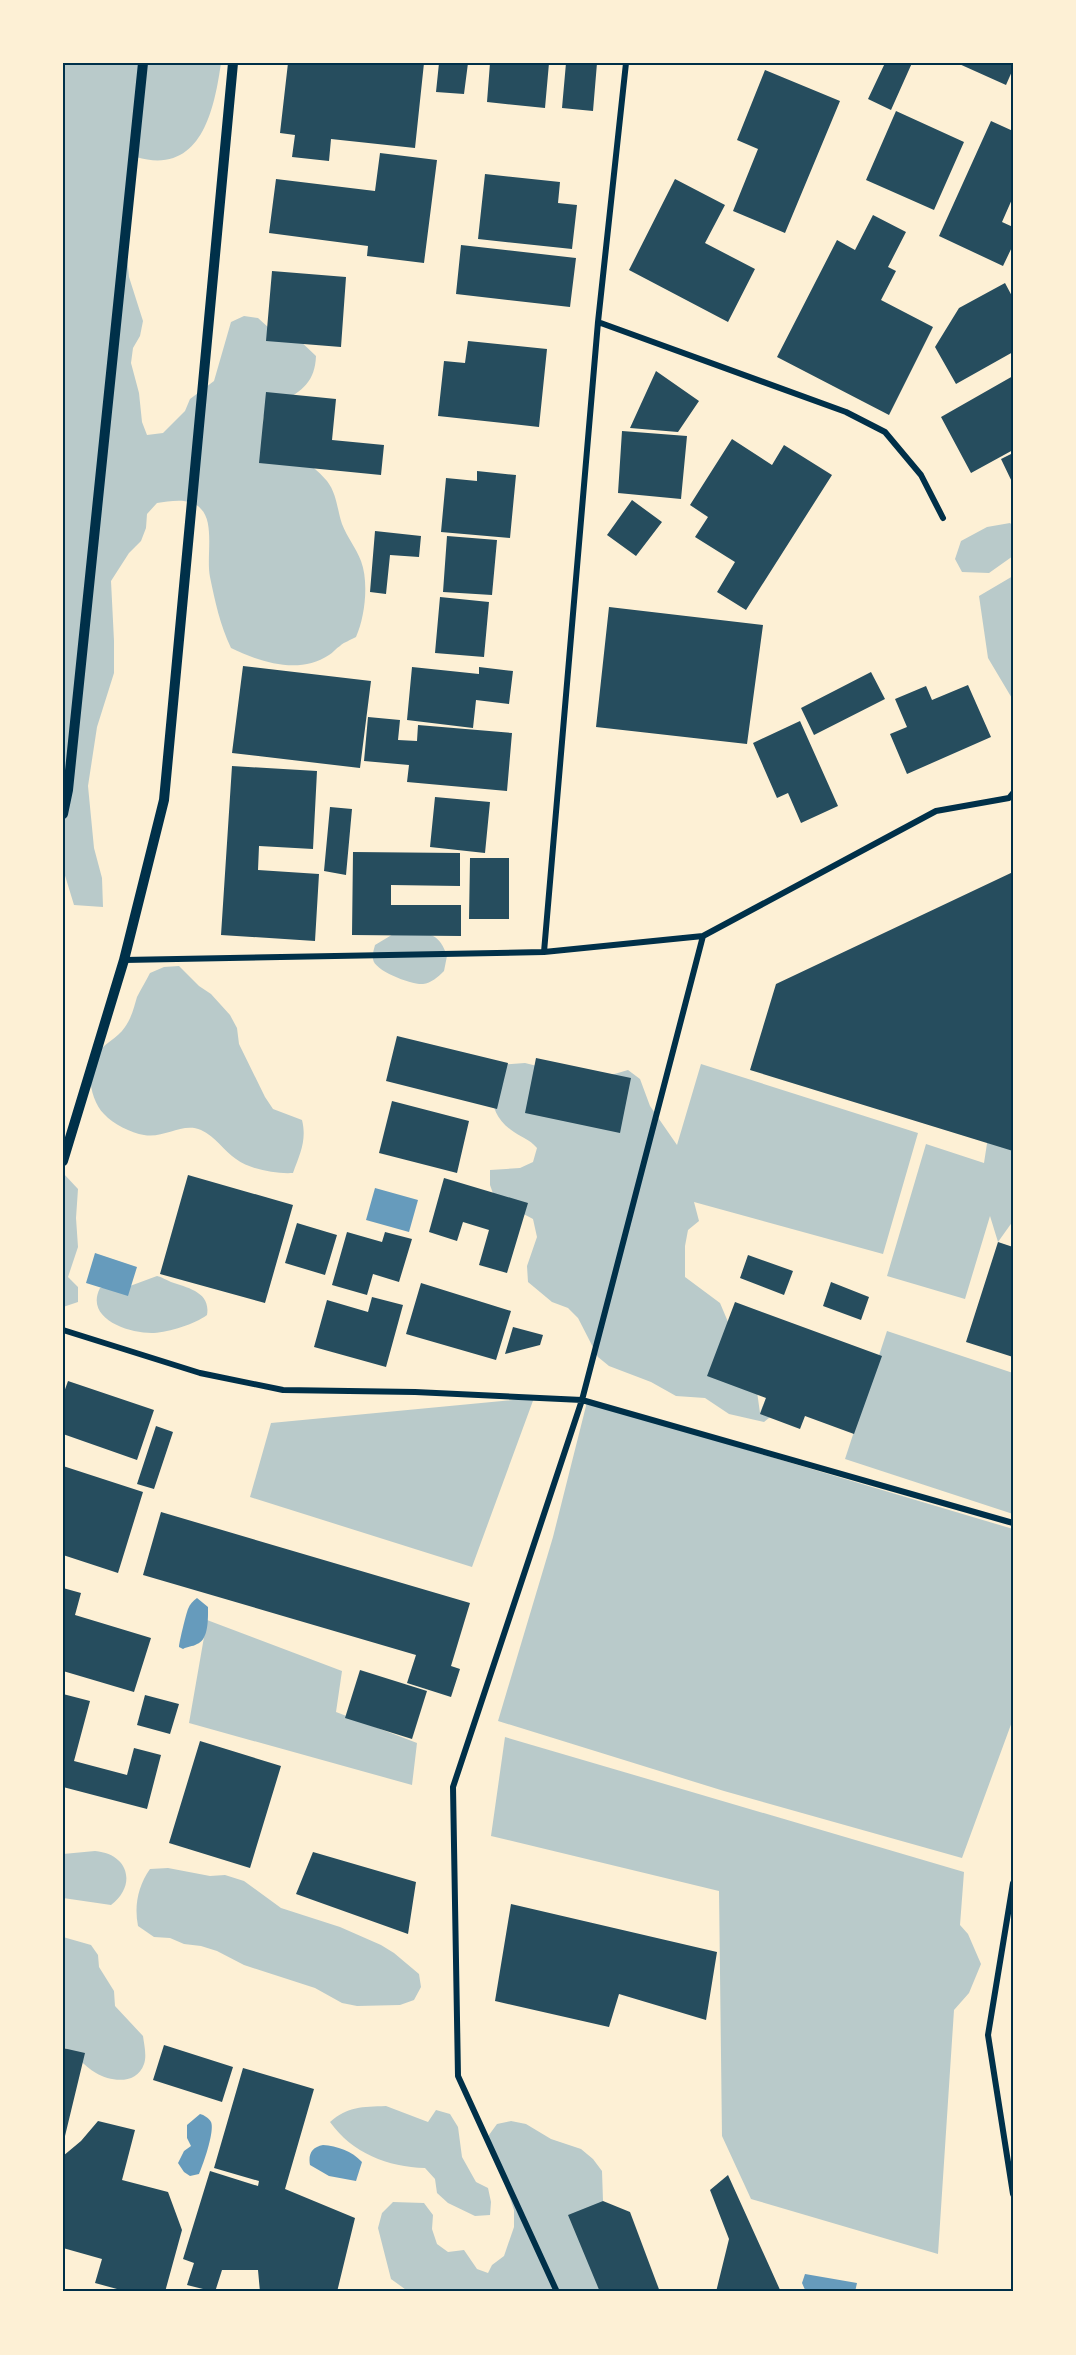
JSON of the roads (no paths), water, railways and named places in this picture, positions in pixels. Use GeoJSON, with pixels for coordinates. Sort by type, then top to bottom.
{"type":"FeatureCollection","features":[{"type":"Feature","properties":{"kind":"street"},"geometry":{"type":"LineString","coordinates":[[63,814],[68,790],[143,63]]}},
{"type":"Feature","properties":{"kind":"street"},"geometry":{"type":"LineString","coordinates":[[63,1161],[124,960],[164,800],[233,63]]}},
{"type":"Feature","properties":{"kind":"street"},"geometry":{"type":"LineString","coordinates":[[544,952],[598,322],[626,63]]}},
{"type":"Feature","properties":{"kind":"street"},"geometry":{"type":"LineString","coordinates":[[598,322],[846,412],[885,432],[921,475],[943,518]]}},
{"type":"Feature","properties":{"kind":"street"},"geometry":{"type":"LineString","coordinates":[[124,960],[544,952],[703,936],[936,812],[1012,796]]}},
{"type":"Feature","properties":{"kind":"street"},"geometry":{"type":"LineString","coordinates":[[557,2292],[458,2076],[453,1786],[582,1400],[703,936]]}},
{"type":"Feature","properties":{"kind":"street"},"geometry":{"type":"LineString","coordinates":[[63,1330],[200,1373],[283,1390],[415,1392],[582,1400],[1013,1523]]}},
{"type":"Feature","properties":{"kind":"street"},"geometry":{"type":"LineString","coordinates":[[1013,1883],[988,2035],[1013,2194]]}},
{"type":"Feature","properties":{"kind":"water"},"geometry":{"type":"Polygon","coordinates":[[[375,1188],[418,1200],[409,1232],[366,1220],[375,1188]]]}},
{"type":"Feature","properties":{"kind":"water"},"geometry":{"type":"Polygon","coordinates":[[[95,1253],[137,1267],[128,1296],[86,1283],[95,1253]]]}},
{"type":"Feature","properties":{"kind":"water"},"geometry":{"type":"Polygon","coordinates":[[[197,1598],[208,1607],[206,1633],[201,1642],[183,1649],[179,1647],[186,1616],[193,1601],[197,1598]]]}},
{"type":"Feature","properties":{"kind":"water"},"geometry":{"type":"Polygon","coordinates":[[[200,2114],[211,2122],[211,2133],[199,2174],[190,2176],[178,2163],[184,2151],[191,2146],[187,2138],[187,2125],[200,2114]]]}},
{"type":"Feature","properties":{"kind":"water"},"geometry":{"type":"Polygon","coordinates":[[[323,2145],[344,2150],[362,2162],[356,2181],[329,2176],[310,2165],[312,2152],[316,2147],[323,2145]]]}},
{"type":"Feature","properties":{"kind":"water"},"geometry":{"type":"Polygon","coordinates":[[[805,2274],[857,2283],[855,2292],[806,2292],[802,2283],[805,2274]]]}}]}
